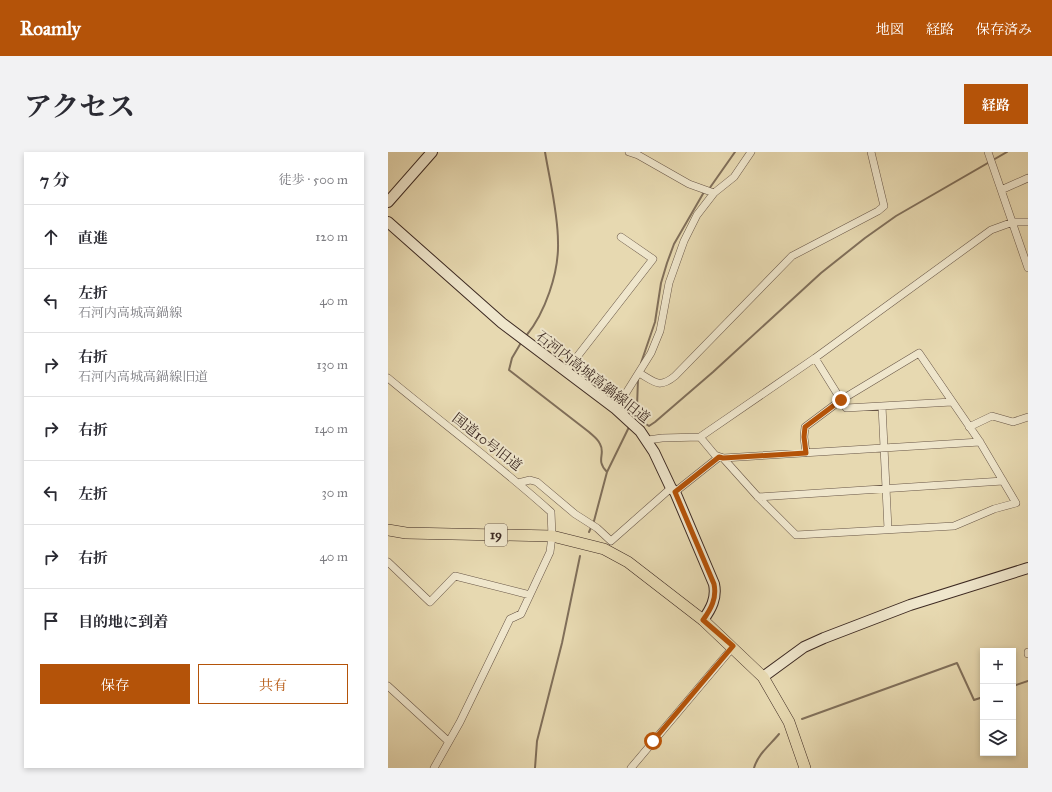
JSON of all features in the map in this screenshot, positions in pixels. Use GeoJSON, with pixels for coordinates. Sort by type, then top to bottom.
{"type":"FeatureCollection","features":[{"type":"Feature","properties":{"kind":"main road","name":"19"},"geometry":{"type":"LineString","coordinates":[[388,530],[406,533],[552,536],[604,549],[628,562],[703,620],[733,646],[763,677],[790,722],[805,768]]}},
{"type":"Feature","properties":{"kind":"street"},"geometry":{"type":"LineString","coordinates":[[388,202],[432,152]]}},
{"type":"Feature","properties":{"kind":"street"},"geometry":{"type":"LineString","coordinates":[[629,152],[638,155],[690,184],[714,193]]}},
{"type":"Feature","properties":{"kind":"street"},"geometry":{"type":"LineString","coordinates":[[616,409],[651,353],[660,331],[669,283],[684,241],[697,214],[714,193],[734,177],[751,152]]}},
{"type":"Feature","properties":{"kind":"street"},"geometry":{"type":"LineString","coordinates":[[639,373],[658,384],[667,382],[675,376],[792,256],[878,211],[884,206],[871,152]]}},
{"type":"Feature","properties":{"kind":"street"},"geometry":{"type":"LineString","coordinates":[[988,152],[1028,268]]}},
{"type":"Feature","properties":{"kind":"street"},"geometry":{"type":"LineString","coordinates":[[1001,190],[1028,178]]}},
{"type":"Feature","properties":{"kind":"street","name":"石河内高城高鍋線旧道"},"geometry":{"type":"LineString","coordinates":[[388,222],[502,323],[616,409],[648,440],[673,490],[714,584],[715,591],[711,608],[703,620]]}},
{"type":"Feature","properties":{"kind":"street"},"geometry":{"type":"LineString","coordinates":[[648,440],[700,437],[815,358],[991,230],[1012,222],[1028,222]]}},
{"type":"Feature","properties":{"kind":"street"},"geometry":{"type":"LineString","coordinates":[[566,371],[653,259],[621,237]]}},
{"type":"Feature","properties":{"kind":"street"},"geometry":{"type":"LineString","coordinates":[[700,437],[706,446],[721,457],[796,535],[954,526],[994,509],[1016,503],[980,442],[919,353],[841,400],[805,427],[804,437],[806,453]]}},
{"type":"Feature","properties":{"kind":"street"},"geometry":{"type":"LineString","coordinates":[[815,358],[846,408],[952,402]]}},
{"type":"Feature","properties":{"kind":"street","name":"国道10号旧道"},"geometry":{"type":"LineString","coordinates":[[388,378],[518,483],[530,480],[537,482],[575,514],[597,528],[612,541],[673,490]]}},
{"type":"Feature","properties":{"kind":"street"},"geometry":{"type":"LineString","coordinates":[[882,406],[882,448],[888,529]]}},
{"type":"Feature","properties":{"kind":"street"},"geometry":{"type":"LineString","coordinates":[[969,427],[992,416],[1013,422],[1028,417]]}},
{"type":"Feature","properties":{"kind":"street"},"geometry":{"type":"LineString","coordinates":[[673,490],[721,457],[980,442]]}},
{"type":"Feature","properties":{"kind":"street"},"geometry":{"type":"LineString","coordinates":[[758,497],[1003,481]]}},
{"type":"Feature","properties":{"kind":"street"},"geometry":{"type":"LineString","coordinates":[[434,768],[460,722],[510,619],[521,614],[550,552],[552,536],[551,512],[518,483]]}},
{"type":"Feature","properties":{"kind":"street"},"geometry":{"type":"LineString","coordinates":[[388,562],[430,602],[455,576],[530,595]]}},
{"type":"Feature","properties":{"kind":"street"},"geometry":{"type":"LineString","coordinates":[[763,677],[804,647],[824,638],[910,605],[1028,568]]}},
{"type":"Feature","properties":{"kind":"street"},"geometry":{"type":"LineString","coordinates":[[630,768],[733,646]]}},
{"type":"Feature","properties":{"kind":"street"},"geometry":{"type":"LineString","coordinates":[[388,686],[448,741]]}},
{"type":"Feature","properties":{"kind":"waterway"},"geometry":{"type":"LineString","coordinates":[[526,336],[533,327],[550,292],[558,254],[557,220],[545,152]]}},
{"type":"Feature","properties":{"kind":"waterway"},"geometry":{"type":"LineString","coordinates":[[709,189],[735,152]]}},
{"type":"Feature","properties":{"kind":"waterway"},"geometry":{"type":"LineString","coordinates":[[634,416],[649,426],[655,422],[713,372],[821,273],[865,238],[896,216],[1007,152]]}},
{"type":"Feature","properties":{"kind":"waterway"},"geometry":{"type":"LineString","coordinates":[[641,363],[655,322],[661,283],[667,263],[674,244],[704,192]]}},
{"type":"Feature","properties":{"kind":"waterway"},"geometry":{"type":"LineString","coordinates":[[522,341],[512,358],[509,370],[589,432],[599,442],[602,448],[601,461],[607,472]]}},
{"type":"Feature","properties":{"kind":"waterway"},"geometry":{"type":"LineString","coordinates":[[634,416],[637,407],[638,379]]}},
{"type":"Feature","properties":{"kind":"waterway"},"geometry":{"type":"LineString","coordinates":[[589,532],[594,521],[607,472],[630,425]]}},
{"type":"Feature","properties":{"kind":"waterway"},"geometry":{"type":"LineString","coordinates":[[535,768],[537,741],[562,643],[580,556]]}},
{"type":"Feature","properties":{"kind":"waterway"},"geometry":{"type":"LineString","coordinates":[[802,719],[957,663],[974,700],[980,698]]}},
{"type":"Feature","properties":{"kind":"waterway"},"geometry":{"type":"LineString","coordinates":[[1016,685],[1028,681]]}},
{"type":"Feature","properties":{"kind":"waterway"},"geometry":{"type":"LineString","coordinates":[[754,768],[761,754],[779,734]]}},
{"type":"Feature","properties":{"kind":"route"},"geometry":{"type":"LineString","coordinates":[[653,741],[733,646],[703,620],[711,608],[715,591],[714,584],[675,492],[719,457],[806,453],[804,437],[805,427],[841,400]]}}]}
